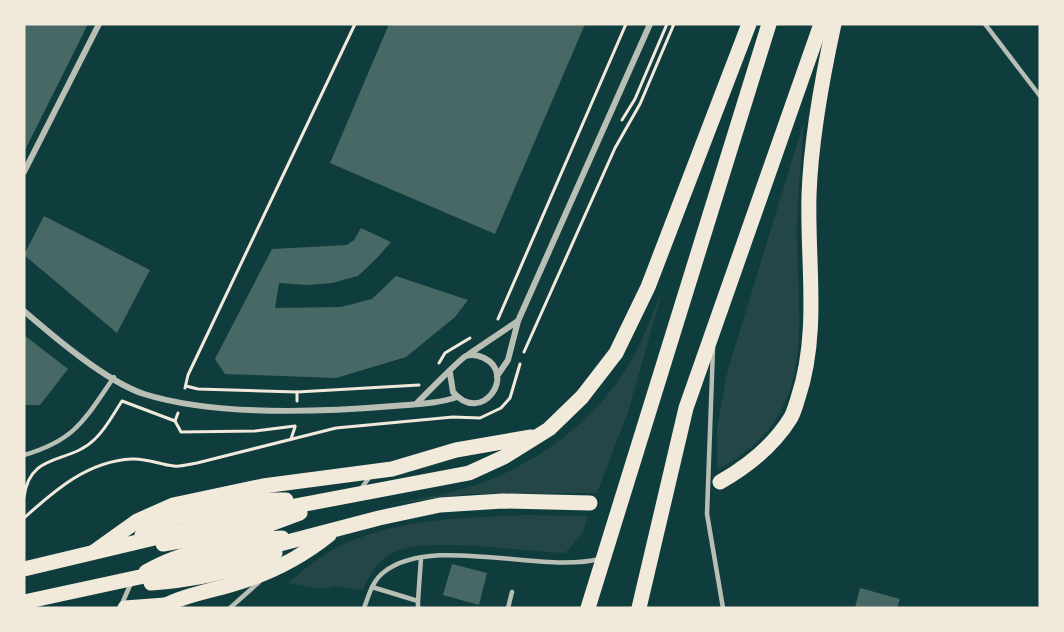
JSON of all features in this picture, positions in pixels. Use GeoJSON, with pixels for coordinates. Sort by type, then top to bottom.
{"type":"FeatureCollection","features":[{"type":"Feature","properties":{"kind":"highway"},"geometry":{"type":"LineString","coordinates":[[24,569],[115,549],[251,514],[356,496],[469,472],[504,457],[549,429],[582,397],[616,353],[648,287],[749,24]]}},
{"type":"Feature","properties":{"kind":"highway"},"geometry":{"type":"LineString","coordinates":[[588,608],[769,24]]}},
{"type":"Feature","properties":{"kind":"highway"},"geometry":{"type":"LineString","coordinates":[[639,608],[686,408],[821,24]]}},
{"type":"Feature","properties":{"kind":"highway"},"geometry":{"type":"LineString","coordinates":[[720,482],[741,470],[766,450],[791,418],[803,384],[812,335],[809,193],[822,80],[834,24]]}},
{"type":"Feature","properties":{"kind":"highway"},"geometry":{"type":"LineString","coordinates":[[89,555],[137,521],[173,505],[263,486],[324,478],[378,466],[392,469],[456,450],[537,436]]}},
{"type":"Feature","properties":{"kind":"highway"},"geometry":{"type":"LineString","coordinates":[[24,602],[133,579],[440,505],[503,501],[590,503]]}},
{"type":"Feature","properties":{"kind":"highway"},"geometry":{"type":"LineString","coordinates":[[125,608],[163,607],[192,594],[230,585],[276,569],[303,555],[336,530]]}},
{"type":"Feature","properties":{"kind":"street"},"geometry":{"type":"LineString","coordinates":[[24,172],[99,24]]}},
{"type":"Feature","properties":{"kind":"street"},"geometry":{"type":"LineString","coordinates":[[497,376],[508,360],[518,321],[650,24]]}},
{"type":"Feature","properties":{"kind":"street"},"geometry":{"type":"LineString","coordinates":[[24,311],[66,346],[143,394],[197,405],[282,410],[363,408],[443,402],[457,398],[473,404],[488,398],[497,385],[497,376],[490,362],[475,355],[467,356]]}},
{"type":"Feature","properties":{"kind":"street"},"geometry":{"type":"LineString","coordinates":[[457,398],[450,386],[450,373],[453,366],[518,321]]}},
{"type":"Feature","properties":{"kind":"street"},"geometry":{"type":"LineString","coordinates":[[416,404],[450,373]]}},
{"type":"Feature","properties":{"kind":"lane"},"geometry":{"type":"LineString","coordinates":[[985,24],[1040,96]]}},
{"type":"Feature","properties":{"kind":"lane"},"geometry":{"type":"LineString","coordinates":[[716,321],[706,476],[706,514],[723,608]]}},
{"type":"Feature","properties":{"kind":"lane"},"geometry":{"type":"LineString","coordinates":[[24,455],[50,448],[80,427],[114,377]]}},
{"type":"Feature","properties":{"kind":"lane"},"geometry":{"type":"LineString","coordinates":[[356,496],[378,466]]}},
{"type":"Feature","properties":{"kind":"lane"},"geometry":{"type":"LineString","coordinates":[[364,608],[372,587],[384,572],[422,558],[459,556],[566,564],[602,558]]}},
{"type":"Feature","properties":{"kind":"lane"},"geometry":{"type":"LineString","coordinates":[[418,608],[422,558]]}},
{"type":"Feature","properties":{"kind":"lane"},"geometry":{"type":"LineString","coordinates":[[230,608],[276,569]]}},
{"type":"Feature","properties":{"kind":"lane"},"geometry":{"type":"LineString","coordinates":[[120,608],[133,579]]}},
{"type":"Feature","properties":{"kind":"lane"},"geometry":{"type":"LineString","coordinates":[[372,587],[418,601]]}},
{"type":"Feature","properties":{"kind":"lane"},"geometry":{"type":"LineString","coordinates":[[508,608],[512,592]]}},
{"type":"Feature","properties":{"kind":"path"},"geometry":{"type":"LineString","coordinates":[[356,24],[188,375],[186,387],[297,392],[407,387],[422,384]]}},
{"type":"Feature","properties":{"kind":"path"},"geometry":{"type":"LineString","coordinates":[[494,323],[508,301],[626,24]]}},
{"type":"Feature","properties":{"kind":"path"},"geometry":{"type":"LineString","coordinates":[[434,369],[445,353],[458,343],[478,334]]}},
{"type":"Feature","properties":{"kind":"path"},"geometry":{"type":"LineString","coordinates":[[297,392],[297,401]]}},
{"type":"Feature","properties":{"kind":"path"},"geometry":{"type":"LineString","coordinates":[[24,497],[26,483],[31,473],[41,465],[74,453],[95,440],[122,401],[176,421]]}},
{"type":"Feature","properties":{"kind":"path"},"geometry":{"type":"LineString","coordinates":[[24,518],[72,480],[105,464],[134,459],[174,466],[197,464],[291,439],[296,424],[255,431],[180,432],[176,421],[179,412]]}},
{"type":"Feature","properties":{"kind":"shaded area"},"geometry":{"type":"Polygon","coordinates":[[[804,121],[797,222],[799,329],[796,362],[789,393],[774,422],[751,447],[717,470],[717,429],[727,373],[804,121]]]}},
{"type":"Feature","properties":{"kind":"shaded area"},"geometry":{"type":"Polygon","coordinates":[[[663,289],[628,412],[597,493],[468,494],[387,505],[473,486],[522,464],[567,435],[606,397],[622,375],[640,344],[663,289]]]}},
{"type":"Feature","properties":{"kind":"shaded area"},"geometry":{"type":"Polygon","coordinates":[[[526,515],[588,516],[582,534],[565,553],[449,545],[405,548],[390,554],[381,561],[363,590],[335,586],[322,589],[287,583],[336,548],[381,531],[429,521],[526,515]]]}},
{"type":"Feature","properties":{"kind":"building"},"geometry":{"type":"Polygon","coordinates":[[[24,24],[88,24],[24,152],[24,24]]]}},
{"type":"Feature","properties":{"kind":"building"},"geometry":{"type":"Polygon","coordinates":[[[389,24],[585,24],[495,234],[330,163],[389,24]]]}},
{"type":"Feature","properties":{"kind":"building"},"geometry":{"type":"Polygon","coordinates":[[[44,216],[150,270],[117,333],[24,255],[44,216]]]}},
{"type":"Feature","properties":{"kind":"building"},"geometry":{"type":"Polygon","coordinates":[[[361,228],[391,242],[358,276],[332,283],[308,285],[279,283],[275,308],[341,307],[372,299],[396,276],[468,300],[455,317],[406,357],[336,378],[225,374],[215,359],[272,249],[347,245],[354,240],[361,228]]]}},
{"type":"Feature","properties":{"kind":"building"},"geometry":{"type":"Polygon","coordinates":[[[24,335],[68,369],[40,405],[24,405],[24,335]]]}},
{"type":"Feature","properties":{"kind":"building"},"geometry":{"type":"Polygon","coordinates":[[[452,564],[487,573],[479,605],[443,595],[452,564]]]}},
{"type":"Feature","properties":{"kind":"building"},"geometry":{"type":"Polygon","coordinates":[[[860,588],[900,599],[897,608],[855,608],[860,588]]]}}]}
